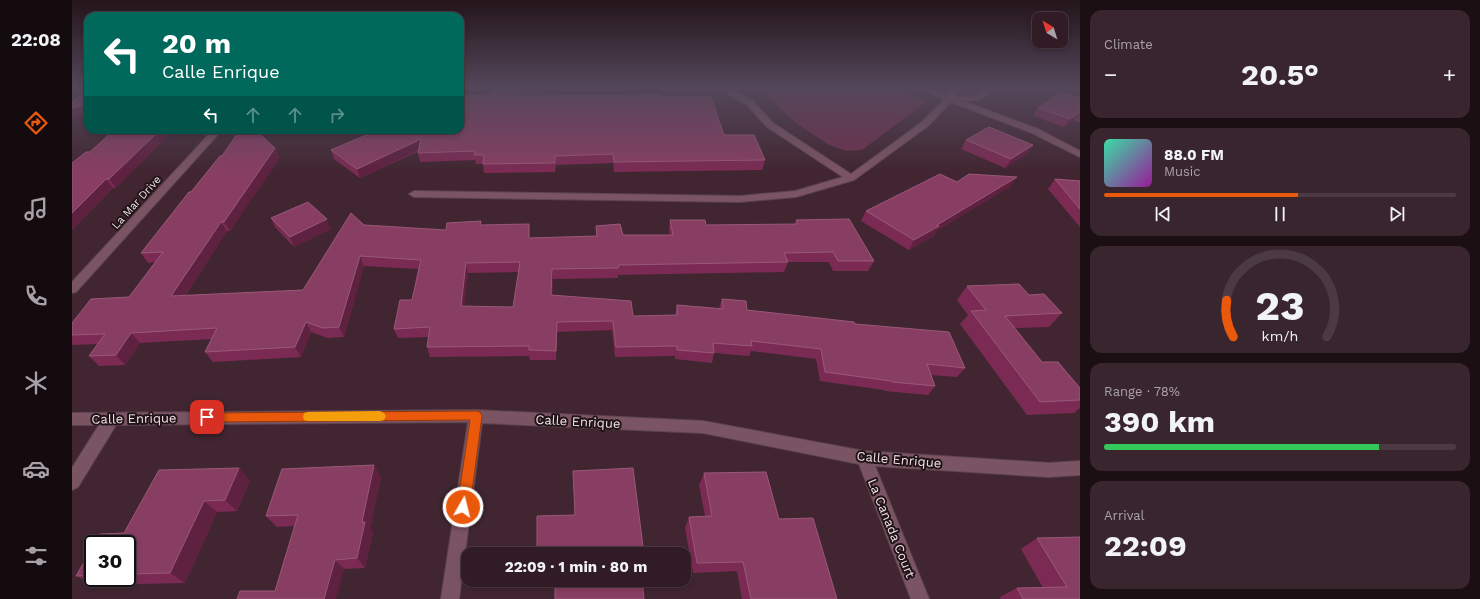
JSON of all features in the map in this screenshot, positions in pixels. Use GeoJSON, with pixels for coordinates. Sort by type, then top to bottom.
{"type":"FeatureCollection","features":[{"type":"Feature","properties":{"kind":"street"},"geometry":{"type":"LineString","coordinates":[[762,116],[770,125],[851,178]]}},
{"type":"Feature","properties":{"kind":"street"},"geometry":{"type":"LineString","coordinates":[[414,194],[740,199],[796,194],[851,178],[925,124],[933,116]]}},
{"type":"Feature","properties":{"kind":"street"},"geometry":{"type":"LineString","coordinates":[[993,116],[1035,131],[1080,154]]}},
{"type":"Feature","properties":{"kind":"street","name":"La Mar Drive"},"geometry":{"type":"LineString","coordinates":[[72,289],[214,134]]}},
{"type":"Feature","properties":{"kind":"street"},"geometry":{"type":"LineString","coordinates":[[450,599],[476,416]]}},
{"type":"Feature","properties":{"kind":"street","name":"Calle Enrique"},"geometry":{"type":"LineString","coordinates":[[72,419],[476,416],[703,427],[864,458],[1049,470],[1080,468]]}},
{"type":"Feature","properties":{"kind":"street"},"geometry":{"type":"LineString","coordinates":[[72,482],[112,418]]}},
{"type":"Feature","properties":{"kind":"street","name":"La Canada Court"},"geometry":{"type":"LineString","coordinates":[[864,458],[920,599]]}},
{"type":"Feature","properties":{"kind":"shaded area"},"geometry":{"type":"Polygon","coordinates":[[[789,116],[908,116],[862,150],[846,151],[829,145],[796,123],[789,116]]]}},
{"type":"Feature","properties":{"kind":"building"},"geometry":{"type":"Polygon","coordinates":[[[464,116],[717,116],[724,135],[754,135],[765,160],[614,162],[613,154],[555,156],[555,163],[483,164],[484,155],[474,155],[475,151],[418,153],[421,139],[357,169],[331,150],[369,134],[464,134],[464,116]]]}},
{"type":"Feature","properties":{"kind":"building"},"geometry":{"type":"Polygon","coordinates":[[[1061,116],[1074,116],[1070,119],[1061,116]]]}},
{"type":"Feature","properties":{"kind":"building"},"geometry":{"type":"Polygon","coordinates":[[[989,127],[1033,145],[1011,159],[966,140],[989,127]]]}},
{"type":"Feature","properties":{"kind":"building"},"geometry":{"type":"Polygon","coordinates":[[[110,134],[156,134],[109,179],[106,179],[72,213],[72,163],[86,152],[90,152],[110,134]]]}},
{"type":"Feature","properties":{"kind":"building"},"geometry":{"type":"Polygon","coordinates":[[[237,134],[259,134],[275,148],[224,222],[221,222],[171,296],[303,290],[351,213],[364,225],[446,230],[447,223],[481,221],[480,225],[529,224],[529,238],[597,236],[596,226],[620,224],[623,235],[673,235],[670,220],[705,220],[706,225],[798,224],[796,220],[849,219],[874,261],[838,261],[833,252],[784,253],[788,262],[619,265],[618,268],[552,269],[551,295],[631,301],[633,316],[677,315],[677,305],[723,309],[722,299],[746,301],[747,310],[854,322],[855,324],[949,332],[965,368],[927,364],[935,386],[892,382],[825,372],[821,349],[751,341],[752,346],[713,343],[714,353],[677,350],[677,346],[616,347],[613,321],[557,322],[556,351],[529,350],[529,346],[427,347],[430,327],[394,329],[400,300],[412,300],[421,260],[360,256],[339,327],[323,328],[306,322],[295,347],[205,352],[217,328],[131,333],[116,355],[89,356],[105,334],[72,335],[72,323],[91,299],[129,297],[163,252],[141,253],[189,192],[191,192],[220,156],[222,156],[237,134]],[[520,262],[466,263],[461,306],[513,307],[520,262]]]}},
{"type":"Feature","properties":{"kind":"building"},"geometry":{"type":"Polygon","coordinates":[[[940,174],[957,182],[969,174],[1017,177],[914,240],[866,211],[940,174]]]}},
{"type":"Feature","properties":{"kind":"building"},"geometry":{"type":"Polygon","coordinates":[[[1055,179],[1080,181],[1080,209],[1055,179]]]}},
{"type":"Feature","properties":{"kind":"building"},"geometry":{"type":"Polygon","coordinates":[[[308,202],[327,219],[290,237],[271,218],[308,202]]]}},
{"type":"Feature","properties":{"kind":"building"},"geometry":{"type":"Polygon","coordinates":[[[1019,284],[1029,295],[1044,294],[1062,313],[1005,316],[1042,362],[1058,362],[1080,388],[1080,400],[1040,402],[971,311],[986,310],[967,286],[1019,284]]]}},
{"type":"Feature","properties":{"kind":"building"},"geometry":{"type":"Polygon","coordinates":[[[374,465],[362,522],[365,522],[357,558],[335,560],[324,599],[237,599],[240,591],[275,591],[298,515],[266,516],[282,469],[374,465]]]}},
{"type":"Feature","properties":{"kind":"building"},"geometry":{"type":"Polygon","coordinates":[[[239,468],[225,500],[204,501],[170,573],[136,574],[136,535],[99,535],[124,533],[159,470],[239,468]]]}},
{"type":"Feature","properties":{"kind":"building"},"geometry":{"type":"Polygon","coordinates":[[[633,468],[643,547],[537,547],[537,516],[575,515],[573,471],[633,468]]]}},
{"type":"Feature","properties":{"kind":"building"},"geometry":{"type":"Polygon","coordinates":[[[766,472],[779,519],[813,518],[837,599],[751,599],[743,562],[697,563],[689,517],[712,516],[704,473],[766,472]]]}},
{"type":"Feature","properties":{"kind":"building"},"geometry":{"type":"Polygon","coordinates":[[[1080,537],[1080,599],[1023,599],[1017,588],[1067,587],[1037,538],[1080,537]]]}},
{"type":"Feature","properties":{"kind":"building"},"geometry":{"type":"Polygon","coordinates":[[[84,562],[84,576],[76,576],[84,562]]]}},
{"type":"Feature","properties":{"kind":"building"},"geometry":{"type":"Polygon","coordinates":[[[555,587],[643,587],[644,599],[555,599],[555,587]]]}},
{"type":"Feature","properties":{"kind":"slow traffic"},"geometry":{"type":"LineString","coordinates":[[308,417],[380,416]]}},
{"type":"Feature","properties":{"kind":"route"},"geometry":{"type":"LineString","coordinates":[[207,417],[476,416],[463,507]]}}]}
